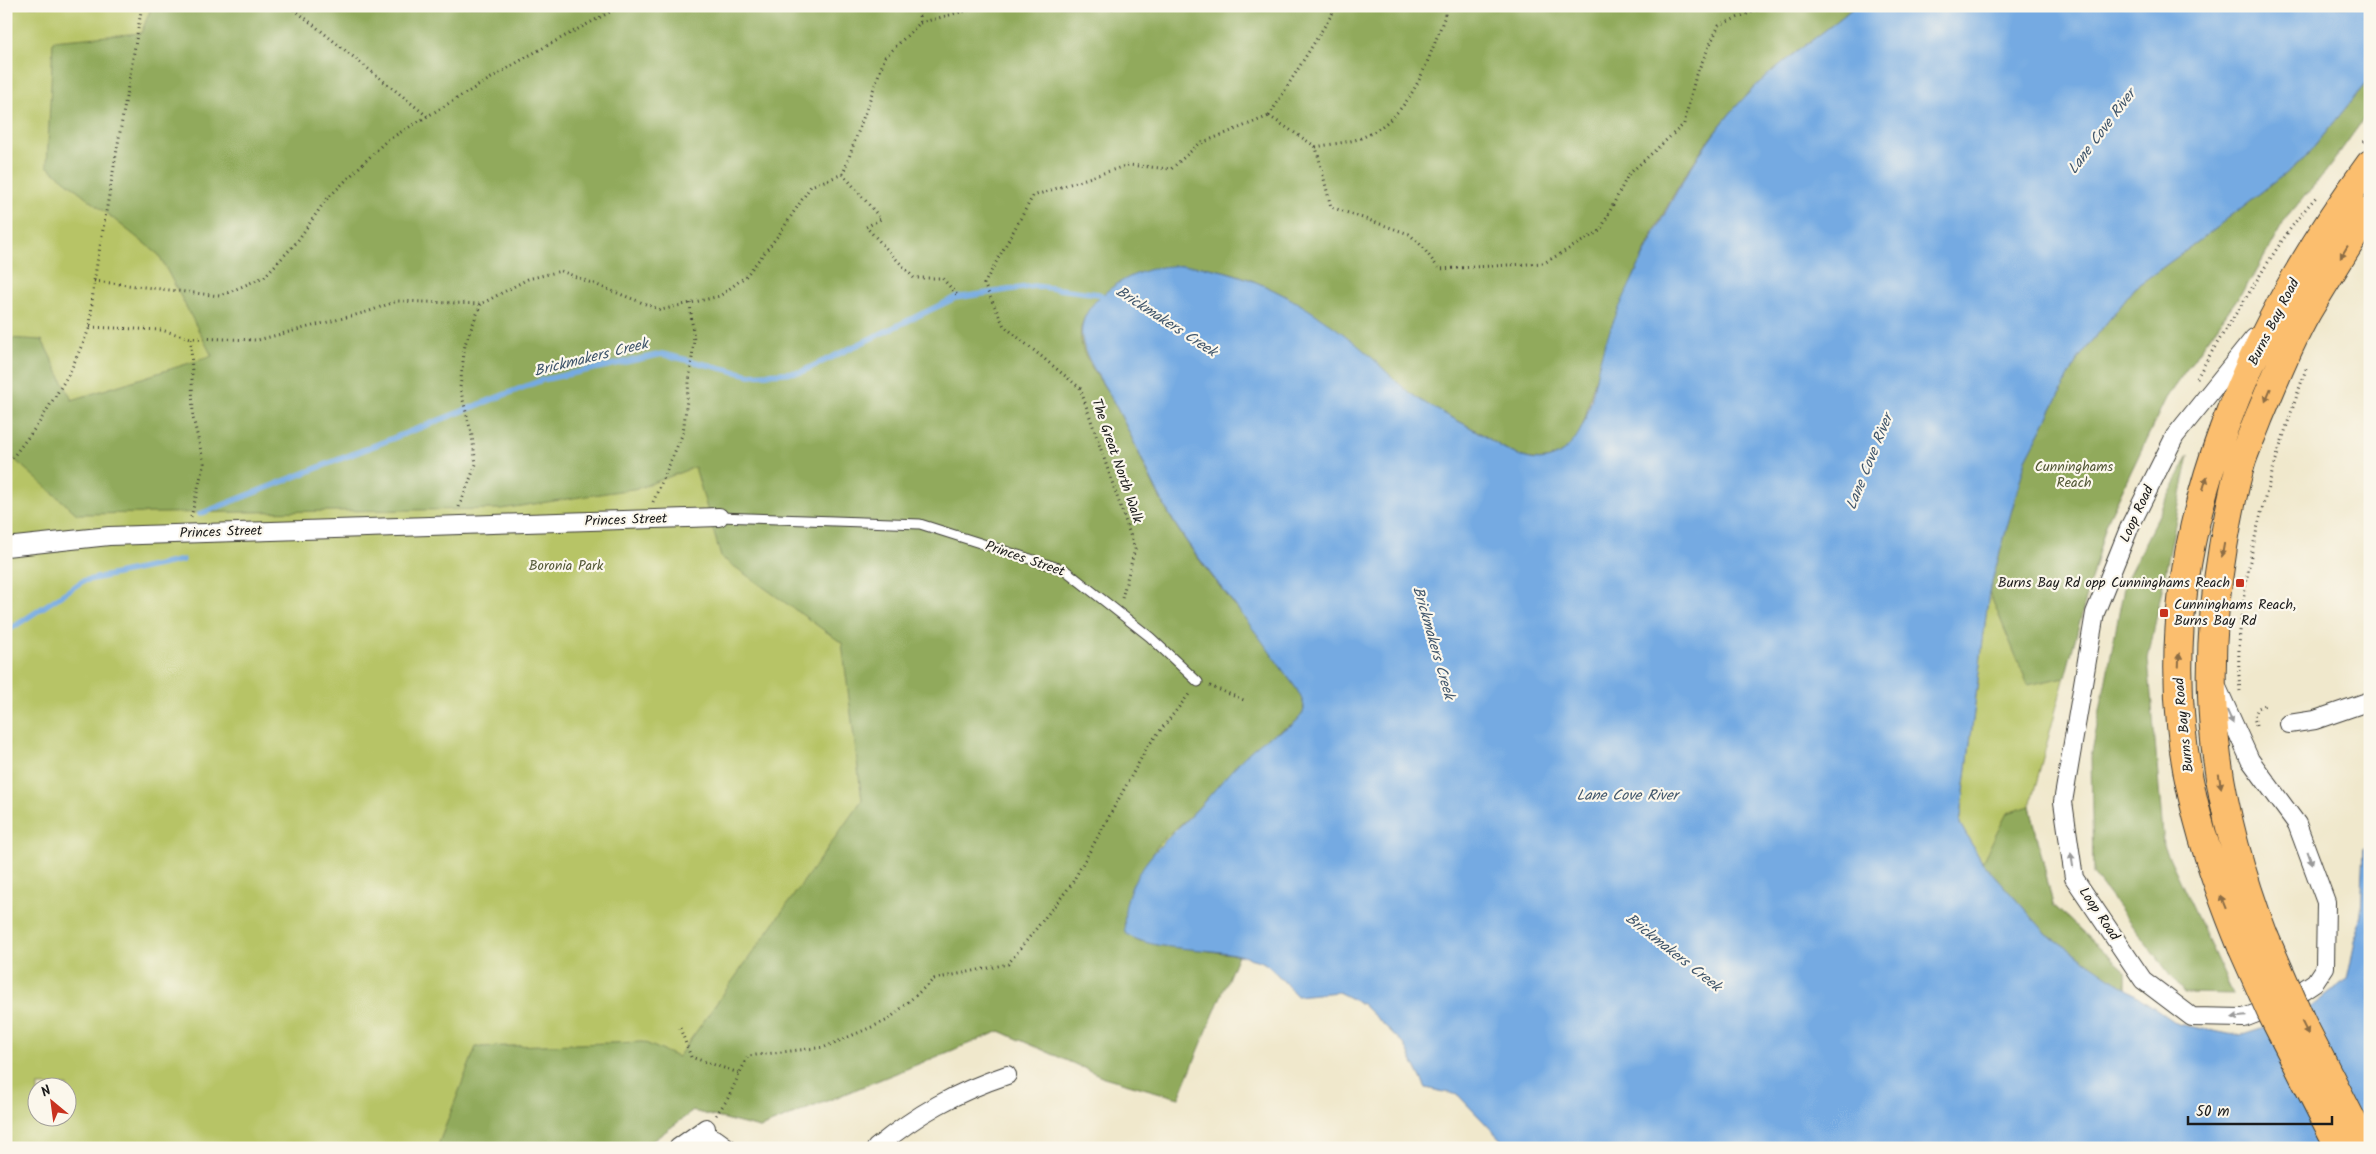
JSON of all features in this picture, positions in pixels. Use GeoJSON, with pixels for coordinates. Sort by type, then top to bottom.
{"type":"FeatureCollection","features":[{"type":"Feature","properties":{"kind":"main road","name":"Burns Bay Road"},"geometry":{"type":"LineString","coordinates":[[2364,156],[2280,306],[2240,390],[2212,459],[2197,511],[2187,563],[2180,621],[2179,700],[2181,727],[2190,784],[2201,833],[2218,886],[2302,1023],[2366,1148]]}},
{"type":"Feature","properties":{"kind":"main road","name":"Burns Bay Road"},"geometry":{"type":"LineString","coordinates":[[2340,1148],[2271,1012],[2253,941],[2251,901],[2235,848],[2221,788],[2213,739],[2210,673],[2216,591],[2228,517],[2242,460],[2273,382],[2306,314],[2370,210]]}},
{"type":"Feature","properties":{"kind":"street","name":"Loop Road"},"geometry":{"type":"LineString","coordinates":[[2210,673],[2250,760],[2298,824],[2326,902],[2325,967],[2315,982],[2285,1002],[2244,1018],[2192,1017],[2143,980],[2074,878],[2063,802],[2095,613],[2130,526],[2174,436],[2280,306]]}},
{"type":"Feature","properties":{"kind":"street","name":"Princes Street"},"geometry":{"type":"LineString","coordinates":[[6,547],[108,536],[718,517]]}},
{"type":"Feature","properties":{"kind":"street"},"geometry":{"type":"LineString","coordinates":[[2289,724],[2315,720],[2370,701]]}},
{"type":"Feature","properties":{"kind":"street"},"geometry":{"type":"LineString","coordinates":[[876,1148],[900,1128],[937,1104],[971,1087],[1007,1075]]}},
{"type":"Feature","properties":{"kind":"street"},"geometry":{"type":"LineString","coordinates":[[678,1148],[703,1130],[728,1148]]}},
{"type":"Feature","properties":{"kind":"lane","name":"Princes Street"},"geometry":{"type":"LineString","coordinates":[[718,517],[920,524],[1065,570],[1119,611],[1198,682]]}},
{"type":"Feature","properties":{"kind":"path"},"geometry":{"type":"LineString","coordinates":[[6,466],[39,423],[70,372],[90,327],[94,280],[142,6]]}},
{"type":"Feature","properties":{"kind":"path"},"geometry":{"type":"LineString","coordinates":[[290,6],[427,116]]}},
{"type":"Feature","properties":{"kind":"path"},"geometry":{"type":"LineString","coordinates":[[94,280],[220,296],[264,277],[296,243],[325,201],[386,141],[621,6]]}},
{"type":"Feature","properties":{"kind":"path"},"geometry":{"type":"LineString","coordinates":[[918,6],[920,23]]}},
{"type":"Feature","properties":{"kind":"path"},"geometry":{"type":"LineString","coordinates":[[90,327],[161,330],[191,338],[258,340],[367,312],[398,301],[481,304],[528,280],[561,271],[661,310],[720,296],[746,276],[780,233],[811,186],[843,174],[885,57],[920,23],[983,6]]}},
{"type":"Feature","properties":{"kind":"path"},"geometry":{"type":"LineString","coordinates":[[1108,6],[1112,8],[1125,6]]}},
{"type":"Feature","properties":{"kind":"path"},"geometry":{"type":"LineString","coordinates":[[1337,6],[1269,116],[1316,147],[1331,207],[1409,234],[1421,245],[1439,269],[1544,263],[1600,231],[1628,175],[1684,124],[1696,75],[1719,25],[1767,6]]}},
{"type":"Feature","properties":{"kind":"path"},"geometry":{"type":"LineString","coordinates":[[1316,147],[1360,138],[1393,118],[1418,85],[1445,16],[1444,6]]}},
{"type":"Feature","properties":{"kind":"path","name":"The Great North Walk"},"geometry":{"type":"LineString","coordinates":[[1119,611],[1135,549],[1080,388],[1004,326],[984,284],[1033,196],[1128,165],[1171,169],[1199,144],[1269,116]]}},
{"type":"Feature","properties":{"kind":"path"},"geometry":{"type":"LineString","coordinates":[[2364,156],[2370,135]]}},
{"type":"Feature","properties":{"kind":"path"},"geometry":{"type":"LineString","coordinates":[[843,174],[881,218],[866,227],[914,278],[942,278],[958,297]]}},
{"type":"Feature","properties":{"kind":"path"},"geometry":{"type":"LineString","coordinates":[[2192,387],[2215,344],[2270,256],[2304,210],[2318,196]]}},
{"type":"Feature","properties":{"kind":"path"},"geometry":{"type":"LineString","coordinates":[[646,519],[683,432],[694,341],[690,303]]}},
{"type":"Feature","properties":{"kind":"path"},"geometry":{"type":"LineString","coordinates":[[452,525],[476,464],[472,436],[460,388],[465,344],[481,304]]}},
{"type":"Feature","properties":{"kind":"path"},"geometry":{"type":"LineString","coordinates":[[187,533],[204,463],[193,418],[191,338]]}},
{"type":"Feature","properties":{"kind":"path"},"geometry":{"type":"LineString","coordinates":[[2241,700],[2238,664],[2243,601],[2275,470],[2308,363]]}},
{"type":"Feature","properties":{"kind":"path"},"geometry":{"type":"LineString","coordinates":[[703,1130],[727,1100],[748,1056],[825,1047],[888,1020],[934,979],[1008,964],[1071,885],[1148,746],[1198,682],[1246,701]]}},
{"type":"Feature","properties":{"kind":"path"},"geometry":{"type":"LineString","coordinates":[[2256,727],[2254,717],[2258,708],[2268,704]]}},
{"type":"Feature","properties":{"kind":"path"},"geometry":{"type":"LineString","coordinates":[[680,1028],[691,1057],[739,1073]]}},
{"type":"Feature","properties":{"kind":"path"},"geometry":{"type":"LineString","coordinates":[[1513,1148],[1518,1142],[1523,1146]]}},
{"type":"Feature","properties":{"kind":"green space","name":"Boronia Park"},"geometry":{"type":"Polygon","coordinates":[[[6,6],[1855,6],[1189,546],[1270,651],[1213,950],[1179,1098],[1104,1077],[1000,1031],[760,1128],[693,1111],[643,1148],[6,1148],[6,6]]]}},
{"type":"Feature","properties":{"kind":"green space","name":"Boronia Park"},"geometry":{"type":"Polygon","coordinates":[[[152,6],[1855,6],[1760,82],[1740,102],[1703,148],[1672,198],[1645,250],[1606,347],[1581,430],[1567,448],[1559,454],[1539,460],[1509,451],[1409,393],[1368,355],[1320,317],[1263,285],[1233,274],[1202,267],[1172,267],[1142,274],[1123,282],[1105,294],[1084,318],[1081,328],[1082,348],[1122,419],[1168,513],[1189,546],[1257,634],[1296,689],[1303,701],[1304,708],[1303,713],[1296,721],[1268,738],[1246,755],[1196,810],[1159,844],[1152,856],[1135,940],[1238,955],[1179,1098],[1104,1077],[1000,1031],[760,1128],[693,1111],[643,1148],[437,1148],[476,1047],[643,1042],[678,1057],[862,800],[842,643],[721,557],[695,467],[639,488],[501,509],[77,514],[6,452],[6,338],[42,340],[72,400],[212,356],[159,255],[47,166],[53,41],[141,33],[152,6]]]}},
{"type":"Feature","properties":{"kind":"green space","name":"Cunninghams Reach"},"geometry":{"type":"Polygon","coordinates":[[[2370,78],[2370,110],[2327,170],[2286,218],[2254,275],[2166,398],[2106,524],[2030,806],[2053,905],[2126,971],[2126,989],[1982,862],[1960,824],[1989,592],[2305,158],[2370,78]]]}},
{"type":"Feature","properties":{"kind":"green space","name":"Cunninghams Reach"},"geometry":{"type":"Polygon","coordinates":[[[2370,78],[2370,110],[2327,170],[2286,218],[2254,275],[2166,398],[2106,524],[2065,677],[2028,685],[1989,592],[2026,459],[2078,359],[2134,288],[2191,247],[2305,158],[2370,78]]]}},
{"type":"Feature","properties":{"kind":"green space"},"geometry":{"type":"Polygon","coordinates":[[[2189,455],[2148,659],[2164,846],[2233,994],[2184,993],[2093,874],[2091,757],[2125,582],[2189,455]]]}},
{"type":"Feature","properties":{"kind":"green space"},"geometry":{"type":"Polygon","coordinates":[[[2030,806],[2053,905],[2126,971],[2126,989],[2047,934],[1982,862],[2007,813],[2030,806]]]}},
{"type":"Feature","properties":{"kind":"water","name":"Lane Cove River"},"geometry":{"type":"Polygon","coordinates":[[[1855,6],[2370,6],[2370,78],[2305,158],[2191,247],[2134,288],[2078,359],[2026,459],[1989,592],[1960,824],[1982,862],[2047,934],[2178,1024],[2239,1036],[2296,1018],[2347,979],[2361,914],[2364,849],[2370,845],[2370,1148],[1509,1148],[1458,1095],[1426,1088],[1404,1044],[1362,1004],[1338,992],[1297,996],[1273,970],[1257,960],[1216,951],[1151,944],[1125,933],[1125,912],[1129,893],[1137,876],[1148,860],[1245,756],[1266,739],[1296,721],[1303,713],[1304,707],[1293,684],[1176,526],[1158,494],[1127,427],[1089,360],[1083,345],[1082,330],[1086,315],[1097,300],[1117,284],[1148,270],[1182,266],[1216,269],[1250,280],[1284,295],[1344,334],[1410,393],[1428,405],[1519,456],[1539,460],[1549,458],[1570,446],[1578,435],[1589,409],[1602,353],[1616,314],[1673,198],[1704,148],[1721,125],[1760,82],[1855,6]]]}},
{"type":"Feature","properties":{"kind":"waterway","name":"Brickmakers Creek"},"geometry":{"type":"LineString","coordinates":[[200,514],[542,380],[662,354],[750,375],[801,372],[955,298],[1034,286],[1099,294],[1109,300]]}},
{"type":"Feature","properties":{"kind":"waterway","name":"Brickmakers Creek"},"geometry":{"type":"LineString","coordinates":[[6,632],[83,581],[183,560]]}},
{"type":"Feature","properties":{"kind":"place","name":"Burns Bay Rd opp Cunninghams Reach"},"geometry":{"type":"Point","coordinates":[2240,583]}},
{"type":"Feature","properties":{"kind":"place","name":"Cunninghams Reach, Burns Bay Rd"},"geometry":{"type":"Point","coordinates":[2164,613]}}]}
